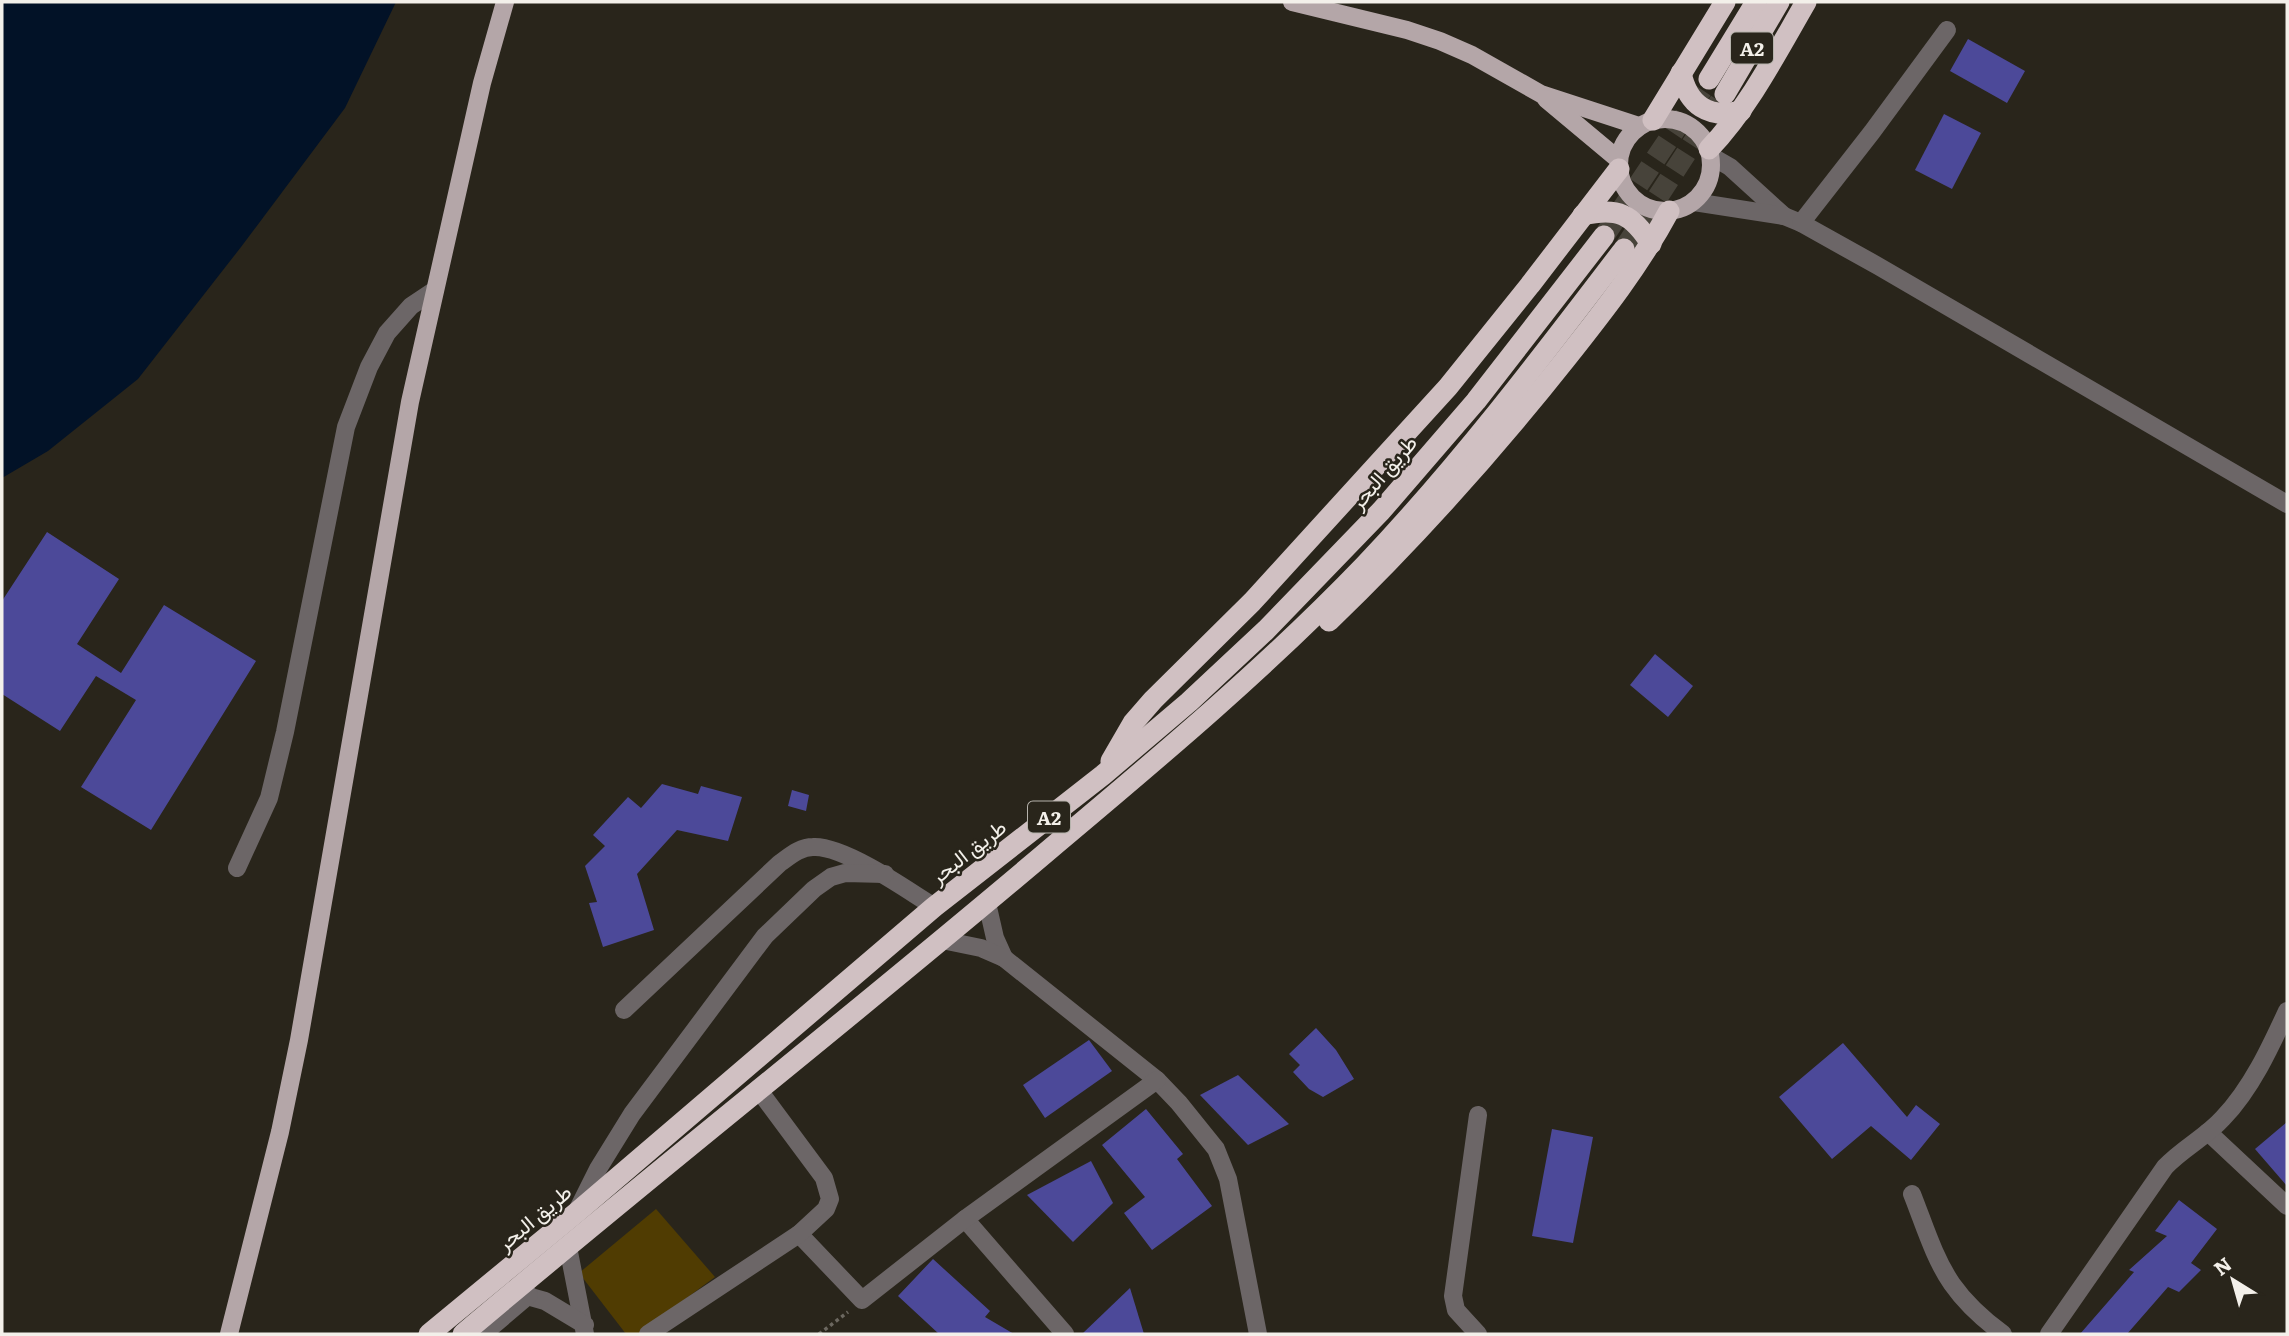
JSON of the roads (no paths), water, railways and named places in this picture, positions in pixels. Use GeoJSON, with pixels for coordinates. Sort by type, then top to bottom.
{"type":"FeatureCollection","features":[{"type":"Feature","properties":{"kind":"highway"},"geometry":{"type":"LineString","coordinates":[[1646,123],[1725,2]]}},
{"type":"Feature","properties":{"kind":"highway","name":"A2"},"geometry":{"type":"LineString","coordinates":[[1709,79],[1756,2]]}},
{"type":"Feature","properties":{"kind":"highway","name":"A2"},"geometry":{"type":"LineString","coordinates":[[1725,94],[1779,2]]}},
{"type":"Feature","properties":{"kind":"highway"},"geometry":{"type":"LineString","coordinates":[[1710,153],[1741,111],[1806,2]]}},
{"type":"Feature","properties":{"kind":"highway"},"geometry":{"type":"LineString","coordinates":[[1681,73],[1687,94],[1697,104],[1722,115],[1741,111]]}},
{"type":"Feature","properties":{"kind":"highway"},"geometry":{"type":"LineString","coordinates":[[1103,775],[1133,723],[1252,602],[1390,452],[1489,337],[1619,164]]}},
{"type":"Feature","properties":{"kind":"highway"},"geometry":{"type":"LineString","coordinates":[[1583,215],[1601,211],[1625,215],[1635,222],[1651,244]]}},
{"type":"Feature","properties":{"kind":"highway"},"geometry":{"type":"LineString","coordinates":[[1177,742],[1294,653],[1389,563],[1526,410],[1611,302],[1670,211]]}},
{"type":"Feature","properties":{"kind":"highway","name":"طريق البحر"},"geometry":{"type":"LineString","coordinates":[[429,1334],[576,1213],[934,907],[1103,775],[1189,702],[1266,630],[1381,511],[1476,401],[1604,236]]}},
{"type":"Feature","properties":{"kind":"highway","name":"A2"},"geometry":{"type":"LineString","coordinates":[[463,1334],[521,1294],[568,1247],[987,903],[1177,742],[1311,618],[1416,510],[1511,398],[1624,249]]}},
{"type":"Feature","properties":{"kind":"main road"},"geometry":{"type":"LineString","coordinates":[[229,1334],[280,1132],[299,1040],[410,402],[482,83],[505,2]]}},
{"type":"Feature","properties":{"kind":"main road"},"geometry":{"type":"LineString","coordinates":[[1292,2],[1407,30],[1472,55],[1541,94],[1619,164]]}},
{"type":"Feature","properties":{"kind":"main road"},"geometry":{"type":"LineString","coordinates":[[1541,94],[1646,123]]}},
{"type":"Feature","properties":{"kind":"main road"},"geometry":{"type":"LineString","coordinates":[[1666,118],[1693,127],[1703,137],[1710,153],[1711,173],[1705,189],[1693,202],[1670,211],[1641,205],[1622,183],[1619,164],[1622,147],[1629,136],[1646,123],[1666,118]]}},
{"type":"Feature","properties":{"kind":"street"},"geometry":{"type":"LineString","coordinates":[[1792,220],[1872,132],[1947,30]]}},
{"type":"Feature","properties":{"kind":"street"},"geometry":{"type":"LineString","coordinates":[[1710,153],[1792,220],[1878,265],[2287,504]]}},
{"type":"Feature","properties":{"kind":"street"},"geometry":{"type":"LineString","coordinates":[[1693,202],[1792,220]]}},
{"type":"Feature","properties":{"kind":"street"},"geometry":{"type":"LineString","coordinates":[[237,868],[269,798],[285,732],[346,427],[369,367],[387,333],[411,306],[435,290]]}},
{"type":"Feature","properties":{"kind":"street"},"geometry":{"type":"LineString","coordinates":[[624,1010],[780,863],[795,852],[810,847],[823,847],[885,874],[934,907]]}},
{"type":"Feature","properties":{"kind":"street"},"geometry":{"type":"LineString","coordinates":[[576,1213],[598,1169],[632,1114],[765,936],[814,889],[831,877],[845,873],[885,874]]}},
{"type":"Feature","properties":{"kind":"street"},"geometry":{"type":"LineString","coordinates":[[987,903],[1003,958]]}},
{"type":"Feature","properties":{"kind":"street"},"geometry":{"type":"LineString","coordinates":[[942,940],[981,948],[1003,958],[1157,1080],[1205,1134],[1224,1164],[1258,1334]]}},
{"type":"Feature","properties":{"kind":"street"},"geometry":{"type":"LineString","coordinates":[[2049,1334],[2165,1167],[2187,1145],[2208,1132],[2235,1104],[2273,1043],[2287,1011]]}},
{"type":"Feature","properties":{"kind":"street"},"geometry":{"type":"LineString","coordinates":[[799,1234],[862,1300],[965,1219],[1157,1080]]}},
{"type":"Feature","properties":{"kind":"street"},"geometry":{"type":"LineString","coordinates":[[648,1334],[799,1234],[826,1209],[830,1199],[824,1178],[758,1089]]}},
{"type":"Feature","properties":{"kind":"street"},"geometry":{"type":"LineString","coordinates":[[1478,1115],[1453,1296],[1457,1310],[1478,1334]]}},
{"type":"Feature","properties":{"kind":"street"},"geometry":{"type":"LineString","coordinates":[[2208,1132],[2287,1206]]}},
{"type":"Feature","properties":{"kind":"street"},"geometry":{"type":"LineString","coordinates":[[1912,1194],[1943,1269],[1953,1286],[1979,1315],[2003,1334]]}},
{"type":"Feature","properties":{"kind":"street"},"geometry":{"type":"LineString","coordinates":[[965,1219],[1065,1334]]}},
{"type":"Feature","properties":{"kind":"street"},"geometry":{"type":"LineString","coordinates":[[568,1247],[585,1329]]}},
{"type":"Feature","properties":{"kind":"street"},"geometry":{"type":"LineString","coordinates":[[484,1334],[521,1294],[545,1301],[585,1329]]}},
{"type":"Feature","properties":{"kind":"water"},"geometry":{"type":"Polygon","coordinates":[[[2,2],[396,2],[345,108],[138,379],[48,451],[2,478],[2,2]]]}},
{"type":"Feature","properties":{"kind":"tunnel"},"geometry":{"type":"LineString","coordinates":[[1604,236],[1709,79]]}},
{"type":"Feature","properties":{"kind":"tunnel"},"geometry":{"type":"LineString","coordinates":[[1624,249],[1722,98]]}}]}
